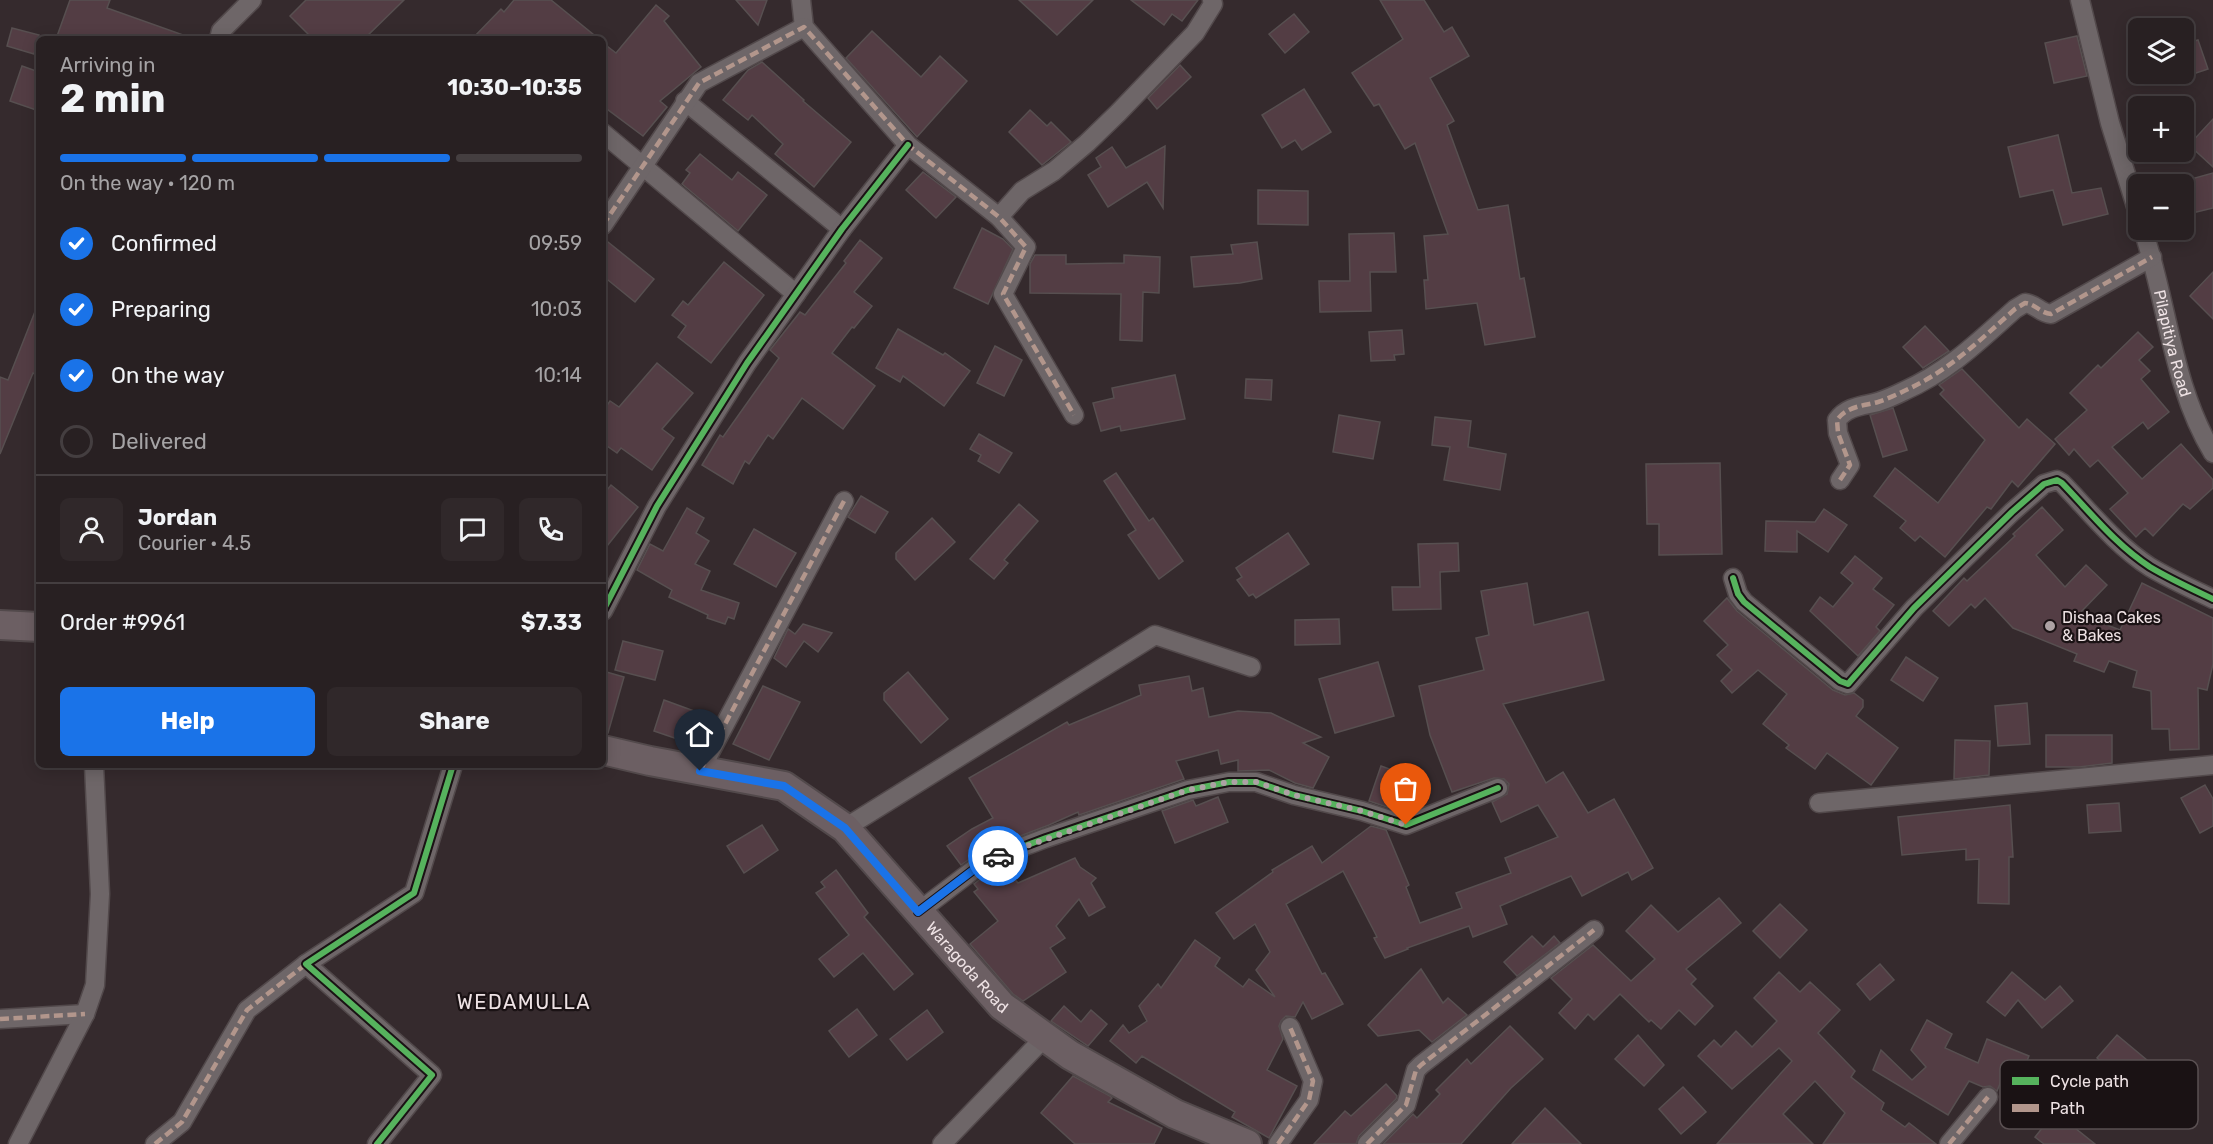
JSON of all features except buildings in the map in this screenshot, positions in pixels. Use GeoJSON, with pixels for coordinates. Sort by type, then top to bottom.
{"type":"FeatureCollection","features":[{"type":"Feature","properties":{"kind":"main road"},"geometry":{"type":"LineString","coordinates":[[0,625],[36,627]]}},
{"type":"Feature","properties":{"kind":"main road","name":"Waragoda Road"},"geometry":{"type":"LineString","coordinates":[[606,751],[784,786],[845,828],[1002,1006],[1070,1054],[1175,1114],[1247,1144]]}},
{"type":"Feature","properties":{"kind":"street"},"geometry":{"type":"LineString","coordinates":[[220,36],[221,31],[252,0]]}},
{"type":"Feature","properties":{"kind":"street"},"geometry":{"type":"LineString","coordinates":[[801,0],[804,27],[908,145],[999,217],[1026,247],[1003,294],[1074,415]]}},
{"type":"Feature","properties":{"kind":"street"},"geometry":{"type":"LineString","coordinates":[[999,217],[1022,191],[1054,171],[1118,113],[1196,33],[1213,4],[1212,0]]}},
{"type":"Feature","properties":{"kind":"street"},"geometry":{"type":"LineString","coordinates":[[2080,0],[2110,123],[2128,181]]}},
{"type":"Feature","properties":{"kind":"street"},"geometry":{"type":"LineString","coordinates":[[606,220],[699,83],[710,75],[804,27]]}},
{"type":"Feature","properties":{"kind":"street"},"geometry":{"type":"LineString","coordinates":[[685,101],[842,230]]}},
{"type":"Feature","properties":{"kind":"street"},"geometry":{"type":"LineString","coordinates":[[606,135],[796,294]]}},
{"type":"Feature","properties":{"kind":"street"},"geometry":{"type":"LineString","coordinates":[[606,605],[657,506],[747,363],[842,230],[908,145]]}},
{"type":"Feature","properties":{"kind":"street","name":"Pilapitiya Road"},"geometry":{"type":"LineString","coordinates":[[2147,240],[2182,381],[2196,424],[2213,453]]}},
{"type":"Feature","properties":{"kind":"street"},"geometry":{"type":"LineString","coordinates":[[1840,480],[1850,465],[1838,433],[1837,420],[1841,414],[1849,409],[1880,401],[1906,390],[1956,362],[2015,309],[2025,303],[2034,304],[2042,312],[2051,314],[2152,257]]}},
{"type":"Feature","properties":{"kind":"street"},"geometry":{"type":"LineString","coordinates":[[1732,578],[1744,602],[1840,681],[1848,684],[1914,608],[1976,546],[2036,491],[2051,481],[2057,480],[2130,552],[2149,566],[2213,599]]}},
{"type":"Feature","properties":{"kind":"street"},"geometry":{"type":"LineString","coordinates":[[700,771],[844,501]]}},
{"type":"Feature","properties":{"kind":"street"},"geometry":{"type":"LineString","coordinates":[[845,828],[1155,635],[1251,667]]}},
{"type":"Feature","properties":{"kind":"street"},"geometry":{"type":"LineString","coordinates":[[1819,803],[2213,765]]}},
{"type":"Feature","properties":{"kind":"street"},"geometry":{"type":"LineString","coordinates":[[18,1144],[85,1014],[95,985],[100,894],[94,768]]}},
{"type":"Feature","properties":{"kind":"street"},"geometry":{"type":"LineString","coordinates":[[155,1144],[182,1122],[247,1010],[306,964],[414,894],[452,768]]}},
{"type":"Feature","properties":{"kind":"street"},"geometry":{"type":"LineString","coordinates":[[918,912],[985,861],[1188,790],[1229,782],[1256,782],[1294,795],[1362,811],[1406,825],[1498,788]]}},
{"type":"Feature","properties":{"kind":"street"},"geometry":{"type":"LineString","coordinates":[[1367,1144],[1406,1105],[1416,1070],[1421,1065],[1594,930]]}},
{"type":"Feature","properties":{"kind":"street"},"geometry":{"type":"LineString","coordinates":[[306,964],[432,1075],[377,1144]]}},
{"type":"Feature","properties":{"kind":"street"},"geometry":{"type":"LineString","coordinates":[[0,1019],[85,1014]]}},
{"type":"Feature","properties":{"kind":"street"},"geometry":{"type":"LineString","coordinates":[[1278,1144],[1309,1100],[1312,1081],[1290,1028]]}},
{"type":"Feature","properties":{"kind":"street"},"geometry":{"type":"LineString","coordinates":[[942,1144],[1045,1036]]}},
{"type":"Feature","properties":{"kind":"street"},"geometry":{"type":"LineString","coordinates":[[1950,1144],[1988,1097]]}},
{"type":"Feature","properties":{"kind":"marked path"},"geometry":{"type":"LineString","coordinates":[[606,221],[699,83],[804,27],[908,145],[999,217],[1026,247],[1003,294],[1074,415]]}},
{"type":"Feature","properties":{"kind":"marked path"},"geometry":{"type":"LineString","coordinates":[[1840,480],[1850,465],[1838,433],[1837,420],[1841,415],[1856,407],[1891,397],[1935,374],[2025,303],[2051,314],[2152,257]]}},
{"type":"Feature","properties":{"kind":"marked path"},"geometry":{"type":"LineString","coordinates":[[700,771],[844,501]]}},
{"type":"Feature","properties":{"kind":"marked path"},"geometry":{"type":"LineString","coordinates":[[1367,1144],[1406,1105],[1416,1070],[1421,1065],[1594,930]]}},
{"type":"Feature","properties":{"kind":"marked path"},"geometry":{"type":"LineString","coordinates":[[155,1144],[182,1122],[247,1010],[306,964]]}},
{"type":"Feature","properties":{"kind":"marked path"},"geometry":{"type":"LineString","coordinates":[[0,1019],[85,1014]]}},
{"type":"Feature","properties":{"kind":"marked path"},"geometry":{"type":"LineString","coordinates":[[1278,1144],[1309,1100],[1313,1081],[1290,1027]]}},
{"type":"Feature","properties":{"kind":"marked path"},"geometry":{"type":"LineString","coordinates":[[1949,1144],[1988,1097]]}},
{"type":"Feature","properties":{"kind":"cycle path"},"geometry":{"type":"LineString","coordinates":[[606,605],[657,506],[747,363],[842,229],[908,145]]}},
{"type":"Feature","properties":{"kind":"cycle path"},"geometry":{"type":"LineString","coordinates":[[1733,578],[1738,594],[1744,602],[1840,681],[1848,684],[1914,608],[2012,512],[2044,484],[2057,480],[2138,558],[2165,576],[2213,599]]}},
{"type":"Feature","properties":{"kind":"cycle path"},"geometry":{"type":"LineString","coordinates":[[377,1144],[432,1075],[306,964],[414,893],[452,768]]}},
{"type":"Feature","properties":{"kind":"cycle path"},"geometry":{"type":"LineString","coordinates":[[918,912],[985,861],[1188,790],[1229,782],[1256,782],[1294,795],[1362,811],[1406,825],[1498,788]]}},
{"type":"Feature","properties":{"kind":"way so far"},"geometry":{"type":"LineString","coordinates":[[998,856],[1188,790],[1229,782],[1256,782],[1294,795],[1362,811],[1406,825]]}},
{"type":"Feature","properties":{"kind":"place","name":"Dishaa Cakes & Bakes"},"geometry":{"type":"Point","coordinates":[2050,626]}},
{"type":"Feature","properties":{"kind":"district","name":"WEDAMULLA"},"geometry":{"type":"Point","coordinates":[524,1002]}},
{"type":"Feature","properties":{"kind":"route"},"geometry":{"type":"LineString","coordinates":[[700,771],[784,786],[845,828],[918,912],[985,861],[998,856]]}}]}
